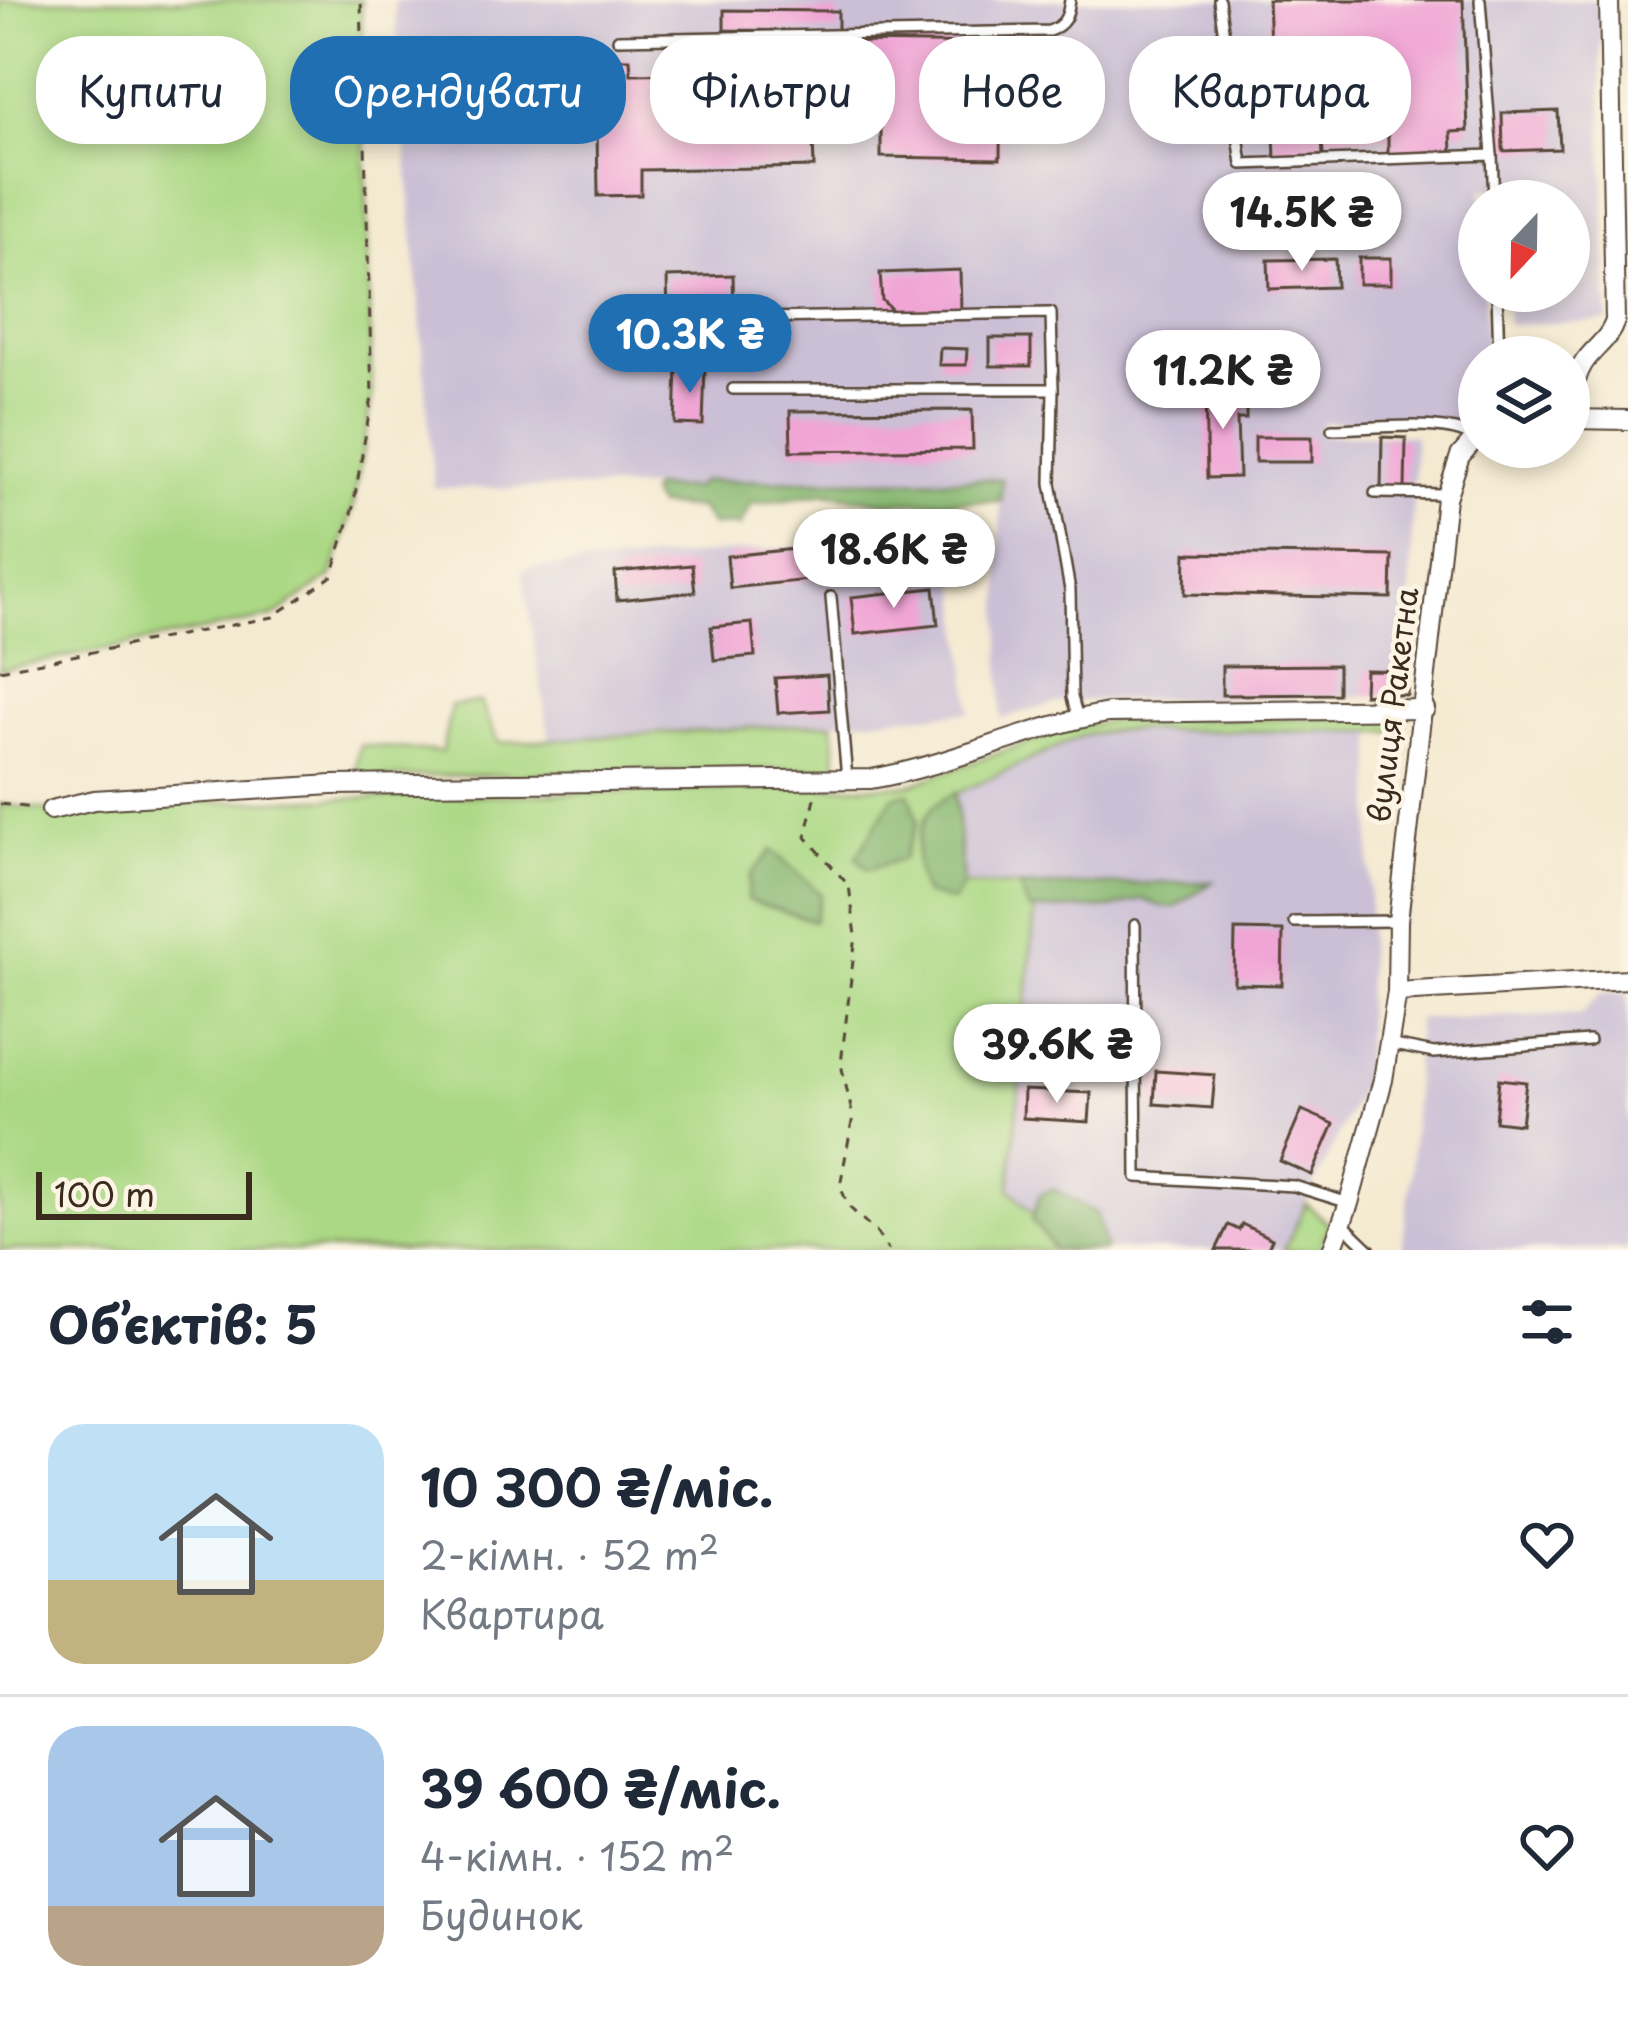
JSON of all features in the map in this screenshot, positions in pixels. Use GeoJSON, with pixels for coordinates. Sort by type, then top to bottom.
{"type":"FeatureCollection","features":[{"type":"Feature","properties":{"kind":"street"},"geometry":{"type":"LineString","coordinates":[[1590,356],[1615,321],[1609,0]]}},
{"type":"Feature","properties":{"kind":"street"},"geometry":{"type":"LineString","coordinates":[[1590,419],[1628,419]]}},
{"type":"Feature","properties":{"kind":"street","name":"вулиця Ракетна"},"geometry":{"type":"LineString","coordinates":[[1332,1250],[1383,1080],[1397,992],[1398,921],[1448,494],[1458,462]]}},
{"type":"Feature","properties":{"kind":"street"},"geometry":{"type":"LineString","coordinates":[[51,810],[94,800],[332,785],[847,779],[912,772],[1078,718],[1108,713],[1425,709]]}},
{"type":"Feature","properties":{"kind":"street"},"geometry":{"type":"LineString","coordinates":[[1397,992],[1628,980]]}},
{"type":"Feature","properties":{"kind":"lane"},"geometry":{"type":"LineString","coordinates":[[626,39],[1049,31],[1067,18],[1070,0]]}},
{"type":"Feature","properties":{"kind":"lane"},"geometry":{"type":"LineString","coordinates":[[1219,0],[1242,164],[1492,155]]}},
{"type":"Feature","properties":{"kind":"lane"},"geometry":{"type":"LineString","coordinates":[[1480,0],[1493,180]]}},
{"type":"Feature","properties":{"kind":"lane"},"geometry":{"type":"LineString","coordinates":[[654,320],[1051,313],[1052,483],[1070,590],[1072,697],[1078,718]]}},
{"type":"Feature","properties":{"kind":"lane"},"geometry":{"type":"LineString","coordinates":[[733,389],[1054,389]]}},
{"type":"Feature","properties":{"kind":"lane"},"geometry":{"type":"LineString","coordinates":[[1332,429],[1458,430]]}},
{"type":"Feature","properties":{"kind":"lane"},"geometry":{"type":"LineString","coordinates":[[1376,494],[1448,494]]}},
{"type":"Feature","properties":{"kind":"lane"},"geometry":{"type":"LineString","coordinates":[[831,597],[847,779]]}},
{"type":"Feature","properties":{"kind":"lane"},"geometry":{"type":"LineString","coordinates":[[1294,922],[1398,921]]}},
{"type":"Feature","properties":{"kind":"lane"},"geometry":{"type":"LineString","coordinates":[[1135,925],[1137,1177],[1294,1186],[1349,1203]]}},
{"type":"Feature","properties":{"kind":"lane"},"geometry":{"type":"LineString","coordinates":[[1388,1044],[1434,1053],[1588,1041]]}},
{"type":"Feature","properties":{"kind":"lane"},"geometry":{"type":"LineString","coordinates":[[1342,1223],[1370,1250]]}},
{"type":"Feature","properties":{"kind":"path"},"geometry":{"type":"LineString","coordinates":[[0,670],[273,617],[332,576],[352,507],[372,397],[362,0]]}},
{"type":"Feature","properties":{"kind":"path"},"geometry":{"type":"LineString","coordinates":[[821,780],[806,837],[849,886],[856,935],[842,1064],[853,1117],[840,1186],[849,1207],[888,1250]]}},
{"type":"Feature","properties":{"kind":"path"},"geometry":{"type":"LineString","coordinates":[[0,804],[51,810]]}},
{"type":"Feature","properties":{"kind":"shaded area"},"geometry":{"type":"Polygon","coordinates":[[[394,0],[1599,0],[1608,321],[1507,325],[1507,312],[1590,312],[1590,180],[1458,180],[1458,312],[1485,312],[1485,336],[1458,336],[1458,419],[1322,422],[1323,435],[1415,435],[1407,695],[1063,701],[1001,719],[1000,488],[434,488],[406,144],[626,144],[626,36],[397,36],[394,0]]]}},
{"type":"Feature","properties":{"kind":"shaded area"},"geometry":{"type":"Polygon","coordinates":[[[953,534],[971,712],[550,741],[522,569],[953,534]]]}},
{"type":"Feature","properties":{"kind":"shaded area"},"geometry":{"type":"Polygon","coordinates":[[[1118,730],[1374,732],[1364,1080],[1284,1250],[1068,1250],[1010,1189],[1037,888],[963,885],[955,793],[1084,735],[1118,730]]]}},
{"type":"Feature","properties":{"kind":"shaded area"},"geometry":{"type":"Polygon","coordinates":[[[1628,992],[1628,1250],[1402,1250],[1411,1174],[1417,1019],[1581,1014],[1601,993],[1628,992]]]}},
{"type":"Feature","properties":{"kind":"green space"},"geometry":{"type":"Polygon","coordinates":[[[0,0],[361,0],[362,36],[290,36],[290,144],[365,144],[372,397],[353,507],[332,576],[273,617],[0,670],[0,0]]]}},
{"type":"Feature","properties":{"kind":"green space"},"geometry":{"type":"Polygon","coordinates":[[[1002,479],[1001,501],[883,502],[826,493],[751,504],[740,526],[711,525],[699,508],[657,506],[649,494],[653,488],[694,488],[702,481],[1002,479]]]}},
{"type":"Feature","properties":{"kind":"green space"},"geometry":{"type":"Polygon","coordinates":[[[480,702],[499,743],[833,723],[837,768],[354,778],[360,745],[442,752],[451,706],[480,702]]]}},
{"type":"Feature","properties":{"kind":"green space"},"geometry":{"type":"Polygon","coordinates":[[[1394,718],[1394,732],[1118,730],[1084,735],[956,794],[963,885],[1037,887],[1010,1189],[1068,1250],[0,1250],[0,804],[61,812],[119,804],[909,785],[1069,728],[1119,720],[1394,718]]]}},
{"type":"Feature","properties":{"kind":"green space"},"geometry":{"type":"Polygon","coordinates":[[[909,793],[918,821],[903,859],[868,869],[856,857],[894,796],[909,793]]]}},
{"type":"Feature","properties":{"kind":"green space"},"geometry":{"type":"Polygon","coordinates":[[[955,793],[963,885],[953,902],[925,894],[917,852],[931,809],[955,793]]]}},
{"type":"Feature","properties":{"kind":"green space"},"geometry":{"type":"Polygon","coordinates":[[[772,850],[821,894],[814,921],[747,900],[750,876],[772,850]]]}},
{"type":"Feature","properties":{"kind":"green space"},"geometry":{"type":"Polygon","coordinates":[[[1212,882],[1174,908],[1143,899],[1112,908],[1029,910],[1019,887],[1212,882]]]}},
{"type":"Feature","properties":{"kind":"green space"},"geometry":{"type":"Polygon","coordinates":[[[1054,1189],[1097,1214],[1105,1250],[1055,1250],[1032,1220],[1040,1194],[1054,1189]]]}},
{"type":"Feature","properties":{"kind":"green space"},"geometry":{"type":"Polygon","coordinates":[[[1306,1204],[1329,1224],[1318,1250],[1284,1250],[1306,1204]]]}},
{"type":"Feature","properties":{"kind":"building"},"geometry":{"type":"Polygon","coordinates":[[[1268,0],[1463,0],[1468,131],[1451,132],[1452,151],[1388,154],[1388,144],[1411,144],[1411,36],[1270,36],[1268,0]]]}},
{"type":"Feature","properties":{"kind":"building"},"geometry":{"type":"Polygon","coordinates":[[[724,10],[838,11],[838,31],[724,30],[724,10]]]}},
{"type":"Feature","properties":{"kind":"building"},"geometry":{"type":"Polygon","coordinates":[[[895,43],[919,43],[919,144],[1000,144],[1000,159],[881,157],[881,144],[895,144],[895,43]]]}},
{"type":"Feature","properties":{"kind":"building"},"geometry":{"type":"Polygon","coordinates":[[[626,59],[630,59],[631,74],[650,74],[650,144],[813,144],[814,167],[641,170],[641,195],[598,196],[597,144],[626,144],[626,59]]]}},
{"type":"Feature","properties":{"kind":"building"},"geometry":{"type":"Polygon","coordinates":[[[1558,111],[1560,149],[1503,151],[1502,113],[1558,111]]]}},
{"type":"Feature","properties":{"kind":"building"},"geometry":{"type":"Polygon","coordinates":[[[1274,144],[1322,144],[1323,156],[1275,158],[1274,144]]]}},
{"type":"Feature","properties":{"kind":"building"},"geometry":{"type":"Polygon","coordinates":[[[1359,258],[1391,258],[1391,284],[1359,284],[1359,258]]]}},
{"type":"Feature","properties":{"kind":"building"},"geometry":{"type":"Polygon","coordinates":[[[1335,259],[1336,287],[1269,289],[1268,260],[1335,259]]]}},
{"type":"Feature","properties":{"kind":"building"},"geometry":{"type":"Polygon","coordinates":[[[960,270],[961,311],[895,313],[882,300],[880,273],[960,270]]]}},
{"type":"Feature","properties":{"kind":"building"},"geometry":{"type":"Polygon","coordinates":[[[733,275],[734,312],[668,314],[667,277],[733,275]]]}},
{"type":"Feature","properties":{"kind":"building"},"geometry":{"type":"Polygon","coordinates":[[[990,338],[1031,338],[1031,366],[990,366],[990,338]]]}},
{"type":"Feature","properties":{"kind":"building"},"geometry":{"type":"Polygon","coordinates":[[[940,348],[967,349],[966,365],[939,365],[940,348]]]}},
{"type":"Feature","properties":{"kind":"building"},"geometry":{"type":"Polygon","coordinates":[[[677,368],[705,368],[703,425],[675,424],[677,368]]]}},
{"type":"Feature","properties":{"kind":"building"},"geometry":{"type":"Polygon","coordinates":[[[1205,392],[1246,392],[1246,419],[1237,419],[1239,477],[1207,478],[1205,392]]]}},
{"type":"Feature","properties":{"kind":"building"},"geometry":{"type":"Polygon","coordinates":[[[972,410],[973,449],[791,451],[790,411],[972,410]]]}},
{"type":"Feature","properties":{"kind":"building"},"geometry":{"type":"Polygon","coordinates":[[[1255,437],[1312,437],[1312,462],[1255,462],[1255,437]]]}},
{"type":"Feature","properties":{"kind":"building"},"geometry":{"type":"Polygon","coordinates":[[[1382,437],[1406,438],[1405,490],[1381,489],[1382,437]]]}},
{"type":"Feature","properties":{"kind":"building"},"geometry":{"type":"Polygon","coordinates":[[[919,541],[921,574],[840,580],[838,547],[919,541]]]}},
{"type":"Feature","properties":{"kind":"building"},"geometry":{"type":"Polygon","coordinates":[[[805,548],[809,580],[730,588],[727,556],[805,548]]]}},
{"type":"Feature","properties":{"kind":"building"},"geometry":{"type":"Polygon","coordinates":[[[1186,553],[1392,556],[1391,598],[1185,594],[1186,553]]]}},
{"type":"Feature","properties":{"kind":"building"},"geometry":{"type":"Polygon","coordinates":[[[692,565],[695,592],[617,600],[615,572],[692,565]]]}},
{"type":"Feature","properties":{"kind":"building"},"geometry":{"type":"Polygon","coordinates":[[[934,588],[938,625],[855,634],[851,597],[934,588]]]}},
{"type":"Feature","properties":{"kind":"building"},"geometry":{"type":"Polygon","coordinates":[[[752,623],[755,656],[714,660],[711,627],[752,623]]]}},
{"type":"Feature","properties":{"kind":"building"},"geometry":{"type":"Polygon","coordinates":[[[1338,665],[1338,694],[1222,695],[1222,666],[1338,665]]]}},
{"type":"Feature","properties":{"kind":"building"},"geometry":{"type":"Polygon","coordinates":[[[1365,670],[1408,671],[1407,695],[1364,694],[1365,670]]]}},
{"type":"Feature","properties":{"kind":"building"},"geometry":{"type":"Polygon","coordinates":[[[827,675],[829,710],[778,713],[775,678],[827,675]]]}},
{"type":"Feature","properties":{"kind":"building"},"geometry":{"type":"Polygon","coordinates":[[[1235,930],[1283,931],[1282,985],[1234,984],[1235,930]]]}},
{"type":"Feature","properties":{"kind":"building"},"geometry":{"type":"Polygon","coordinates":[[[1156,1071],[1215,1075],[1212,1108],[1154,1104],[1156,1071]]]}},
{"type":"Feature","properties":{"kind":"building"},"geometry":{"type":"Polygon","coordinates":[[[1499,1079],[1526,1082],[1521,1124],[1495,1121],[1499,1079]]]}},
{"type":"Feature","properties":{"kind":"building"},"geometry":{"type":"Polygon","coordinates":[[[1024,1090],[1091,1093],[1089,1122],[1023,1118],[1024,1090]]]}},
{"type":"Feature","properties":{"kind":"building"},"geometry":{"type":"Polygon","coordinates":[[[1302,1110],[1334,1124],[1312,1175],[1280,1161],[1302,1110]]]}},
{"type":"Feature","properties":{"kind":"building"},"geometry":{"type":"Polygon","coordinates":[[[1242,1224],[1272,1239],[1267,1250],[1216,1250],[1228,1225],[1239,1230],[1242,1224]]]}}]}
